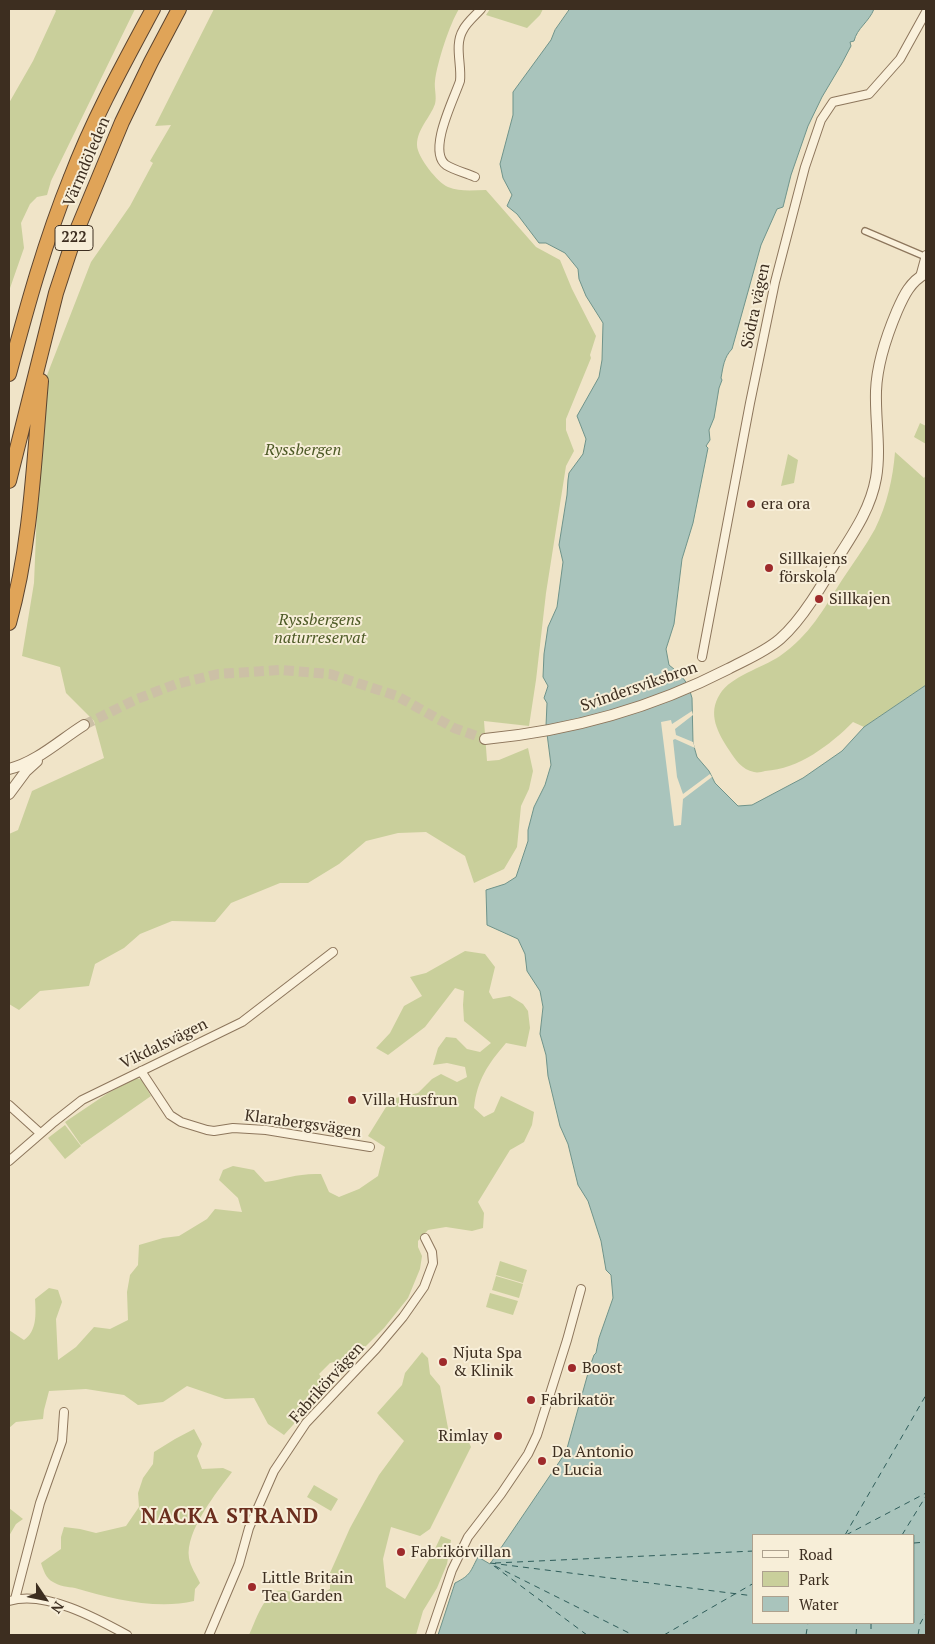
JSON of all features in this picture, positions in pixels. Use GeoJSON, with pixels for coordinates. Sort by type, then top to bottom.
{"type":"FeatureCollection","features":[{"type":"Feature","properties":{"kind":"highway","name":"Värmdöleden"},"geometry":{"type":"LineString","coordinates":[[10,369],[28,305],[71,176],[100,113],[153,9]]}},
{"type":"Feature","properties":{"kind":"highway","name":"Värmdöleden"},"geometry":{"type":"LineString","coordinates":[[9,481],[60,280],[75,235],[150,62],[179,9]]}},
{"type":"Feature","properties":{"kind":"highway"},"geometry":{"type":"LineString","coordinates":[[9,623],[26,532],[45,338]]}},
{"type":"Feature","properties":{"kind":"street"},"geometry":{"type":"LineString","coordinates":[[475,177],[445,165],[440,156],[438,145],[460,81],[459,39],[466,25],[481,9]]}},
{"type":"Feature","properties":{"kind":"street","name":"Södra vägen"},"geometry":{"type":"LineString","coordinates":[[702,657],[775,282],[808,157],[821,120],[833,102],[869,94],[900,59],[926,12]]}},
{"type":"Feature","properties":{"kind":"street"},"geometry":{"type":"LineString","coordinates":[[865,231],[926,256],[923,275]]}},
{"type":"Feature","properties":{"kind":"street","name":"Svindersviksbron"},"geometry":{"type":"LineString","coordinates":[[485,739],[521,736],[574,725],[620,712],[692,687],[756,655],[780,640],[808,605],[826,578],[870,504],[876,478],[878,453],[876,391],[879,361],[888,331],[903,296],[911,284],[923,275]]}},
{"type":"Feature","properties":{"kind":"street"},"geometry":{"type":"LineString","coordinates":[[9,769],[22,765],[84,725]]}},
{"type":"Feature","properties":{"kind":"street"},"geometry":{"type":"LineString","coordinates":[[9,794],[26,771],[50,748]]}},
{"type":"Feature","properties":{"kind":"street","name":"Vikdalsvägen"},"geometry":{"type":"LineString","coordinates":[[9,1161],[40,1133],[82,1100],[242,1022],[333,952]]}},
{"type":"Feature","properties":{"kind":"street","name":"Klarabergsvägen"},"geometry":{"type":"LineString","coordinates":[[141,1071],[170,1115],[181,1122],[214,1131],[233,1128],[266,1130],[370,1147]]}},
{"type":"Feature","properties":{"kind":"street"},"geometry":{"type":"LineString","coordinates":[[9,1105],[40,1133]]}},
{"type":"Feature","properties":{"kind":"street","name":"Fabrikörvägen"},"geometry":{"type":"LineString","coordinates":[[209,1635],[238,1564],[249,1528],[274,1471],[306,1422],[376,1349],[403,1317],[424,1287],[433,1263],[432,1252],[425,1238]]}},
{"type":"Feature","properties":{"kind":"street"},"geometry":{"type":"LineString","coordinates":[[430,1635],[452,1570],[468,1537],[501,1494],[528,1454],[537,1435],[567,1340],[580,1289]]}},
{"type":"Feature","properties":{"kind":"street"},"geometry":{"type":"LineString","coordinates":[[64,1412],[62,1441],[40,1503],[12,1600],[35,1599],[60,1605],[90,1616],[126,1635]]}},
{"type":"Feature","properties":{"kind":"green space"},"geometry":{"type":"Polygon","coordinates":[[[54,9],[135,9],[51,181],[47,195],[37,197],[30,204],[21,223],[24,248],[9,291],[9,103],[33,61],[56,11],[54,9]]]}},
{"type":"Feature","properties":{"kind":"green space","name":"Ryssbergen"},"geometry":{"type":"Polygon","coordinates":[[[214,9],[459,9],[448,33],[436,73],[435,104],[419,134],[417,145],[420,156],[444,185],[457,190],[486,190],[536,247],[560,260],[572,289],[596,336],[590,355],[591,358],[566,419],[566,430],[574,451],[566,466],[546,593],[529,726],[484,721],[487,761],[499,760],[528,748],[533,771],[529,789],[521,806],[517,847],[504,869],[474,883],[465,856],[426,832],[398,833],[366,841],[339,864],[308,883],[280,883],[231,903],[215,922],[172,921],[140,934],[124,948],[95,964],[89,986],[40,991],[19,1010],[9,1004],[9,834],[18,830],[32,791],[104,758],[94,721],[66,693],[60,667],[22,656],[34,583],[42,388],[91,262],[130,206],[153,163],[150,161],[171,125],[155,126],[214,9]]]}},
{"type":"Feature","properties":{"kind":"green space"},"geometry":{"type":"Polygon","coordinates":[[[490,9],[543,9],[540,15],[527,28],[486,15],[490,9]]]}},
{"type":"Feature","properties":{"kind":"green space"},"geometry":{"type":"Polygon","coordinates":[[[920,423],[926,426],[926,444],[914,437],[920,423]]]}},
{"type":"Feature","properties":{"kind":"green space"},"geometry":{"type":"Polygon","coordinates":[[[895,452],[924,478],[926,475],[926,685],[864,727],[853,722],[824,747],[802,761],[778,769],[758,772],[750,771],[742,767],[736,760],[721,737],[714,716],[716,701],[731,682],[780,656],[808,631],[875,529],[889,491],[895,452]]]}},
{"type":"Feature","properties":{"kind":"green space"},"geometry":{"type":"Polygon","coordinates":[[[788,454],[798,460],[794,483],[781,486],[788,454]]]}},
{"type":"Feature","properties":{"kind":"green space"},"geometry":{"type":"Polygon","coordinates":[[[465,951],[485,954],[495,967],[489,992],[493,999],[510,996],[523,1004],[528,1011],[530,1028],[526,1047],[506,1043],[484,1073],[475,1098],[474,1108],[484,1117],[494,1112],[501,1096],[534,1112],[532,1125],[524,1142],[510,1150],[478,1202],[484,1213],[483,1228],[472,1231],[446,1227],[428,1230],[418,1241],[418,1247],[422,1256],[420,1269],[408,1298],[384,1328],[364,1348],[345,1359],[330,1363],[319,1374],[328,1386],[284,1435],[268,1424],[254,1398],[225,1399],[187,1386],[163,1402],[138,1405],[124,1395],[86,1389],[49,1391],[43,1419],[16,1422],[9,1428],[9,1330],[24,1340],[28,1336],[35,1322],[35,1299],[49,1288],[58,1290],[62,1302],[56,1319],[58,1360],[76,1347],[94,1327],[110,1329],[128,1320],[127,1292],[130,1275],[138,1265],[139,1245],[163,1238],[179,1236],[207,1219],[215,1209],[242,1212],[238,1198],[219,1180],[223,1170],[233,1166],[254,1170],[265,1182],[298,1175],[321,1174],[329,1192],[339,1197],[359,1189],[378,1176],[385,1147],[368,1136],[391,1099],[418,1093],[432,1079],[441,1074],[457,1082],[467,1077],[465,1067],[447,1063],[433,1065],[438,1048],[446,1037],[456,1038],[467,1049],[480,1052],[491,1043],[464,1021],[464,991],[455,988],[425,1027],[388,1055],[376,1048],[390,1033],[404,1006],[422,996],[410,977],[426,973],[465,951]]]}},
{"type":"Feature","properties":{"kind":"green space"},"geometry":{"type":"Polygon","coordinates":[[[137,1078],[142,1080],[151,1096],[81,1145],[65,1122],[108,1093],[137,1078]]]}},
{"type":"Feature","properties":{"kind":"green space"},"geometry":{"type":"Polygon","coordinates":[[[65,1125],[81,1146],[65,1159],[48,1138],[65,1125]]]}},
{"type":"Feature","properties":{"kind":"green space"},"geometry":{"type":"Polygon","coordinates":[[[500,1261],[527,1270],[523,1283],[496,1275],[500,1261]]]}},
{"type":"Feature","properties":{"kind":"green space"},"geometry":{"type":"Polygon","coordinates":[[[496,1276],[523,1284],[519,1298],[492,1290],[496,1276]]]}},
{"type":"Feature","properties":{"kind":"green space"},"geometry":{"type":"Polygon","coordinates":[[[490,1293],[518,1301],[513,1315],[486,1307],[490,1293]]]}},
{"type":"Feature","properties":{"kind":"green space"},"geometry":{"type":"Polygon","coordinates":[[[422,1352],[428,1358],[430,1374],[440,1386],[448,1428],[466,1436],[471,1447],[430,1529],[420,1536],[391,1527],[383,1559],[386,1587],[405,1599],[441,1536],[451,1540],[447,1564],[437,1588],[423,1611],[416,1635],[249,1635],[266,1601],[276,1591],[282,1590],[313,1598],[330,1589],[330,1573],[350,1528],[379,1475],[404,1441],[377,1413],[402,1385],[405,1373],[422,1352]]]}},
{"type":"Feature","properties":{"kind":"green space"},"geometry":{"type":"Polygon","coordinates":[[[194,1429],[202,1444],[197,1456],[202,1469],[223,1468],[232,1472],[203,1512],[192,1536],[189,1558],[200,1583],[195,1589],[194,1601],[165,1604],[134,1602],[61,1585],[48,1579],[41,1563],[61,1549],[61,1537],[64,1527],[96,1533],[126,1526],[139,1507],[138,1493],[143,1478],[153,1464],[154,1452],[194,1429]]]}},
{"type":"Feature","properties":{"kind":"green space"},"geometry":{"type":"Polygon","coordinates":[[[314,1485],[338,1499],[331,1511],[307,1497],[314,1485]]]}},
{"type":"Feature","properties":{"kind":"green space"},"geometry":{"type":"Polygon","coordinates":[[[9,1508],[23,1519],[16,1524],[9,1536],[9,1508]]]}},
{"type":"Feature","properties":{"kind":"water"},"geometry":{"type":"Polygon","coordinates":[[[570,9],[874,9],[854,41],[850,42],[851,46],[808,126],[791,175],[783,207],[777,209],[761,245],[732,349],[727,355],[723,366],[714,418],[709,430],[710,440],[706,446],[708,448],[693,523],[682,559],[674,624],[666,649],[669,665],[680,674],[688,685],[692,698],[693,743],[697,757],[709,771],[715,783],[738,806],[752,805],[803,778],[842,751],[864,727],[926,685],[926,1635],[438,1635],[455,1583],[470,1573],[478,1557],[490,1564],[566,1452],[590,1366],[596,1353],[599,1338],[613,1298],[611,1275],[606,1270],[601,1241],[588,1201],[578,1185],[568,1144],[560,1126],[548,1076],[546,1055],[540,1034],[543,1007],[540,991],[527,971],[525,954],[518,939],[487,925],[486,890],[505,884],[516,877],[528,841],[528,830],[534,807],[545,785],[551,765],[546,726],[547,703],[544,698],[548,686],[543,677],[544,654],[548,627],[557,607],[563,562],[559,545],[569,473],[583,454],[586,439],[577,416],[599,377],[602,360],[603,323],[586,296],[579,279],[578,269],[565,253],[546,243],[539,243],[517,214],[507,206],[512,195],[503,178],[500,164],[513,115],[513,92],[551,40],[555,30],[570,9]]]}},
{"type":"Feature","properties":{"kind":"pier"},"geometry":{"type":"Polygon","coordinates":[[[692,711],[693,715],[675,729],[676,735],[693,742],[695,748],[675,739],[673,740],[677,777],[683,794],[710,774],[712,777],[683,799],[681,825],[674,826],[661,722],[671,720],[672,724],[692,711]]]}},
{"type":"Feature","properties":{"kind":"ferry route"},"geometry":{"type":"LineString","coordinates":[[846,1534],[926,1395]]}},
{"type":"Feature","properties":{"kind":"ferry route"},"geometry":{"type":"LineString","coordinates":[[848,1534],[926,1493]]}},
{"type":"Feature","properties":{"kind":"ferry route"},"geometry":{"type":"LineString","coordinates":[[903,1534],[926,1496]]}},
{"type":"Feature","properties":{"kind":"ferry route"},"geometry":{"type":"LineString","coordinates":[[915,1543],[926,1542]]}},
{"type":"Feature","properties":{"kind":"ferry route"},"geometry":{"type":"LineString","coordinates":[[495,1563],[752,1551]]}},
{"type":"Feature","properties":{"kind":"ferry route"},"geometry":{"type":"LineString","coordinates":[[587,1635],[490,1563],[752,1596]]}},
{"type":"Feature","properties":{"kind":"ferry route"},"geometry":{"type":"LineString","coordinates":[[495,1566],[633,1635]]}},
{"type":"Feature","properties":{"kind":"ferry route"},"geometry":{"type":"LineString","coordinates":[[664,1635],[752,1584]]}},
{"type":"Feature","properties":{"kind":"ferry route"},"geometry":{"type":"LineString","coordinates":[[918,1635],[920,1624],[926,1613]]}},
{"type":"Feature","properties":{"kind":"ferry route"},"geometry":{"type":"LineString","coordinates":[[806,1635],[808,1624]]}},
{"type":"Feature","properties":{"kind":"ferry route"},"geometry":{"type":"LineString","coordinates":[[856,1635],[857,1624]]}},
{"type":"Feature","properties":{"kind":"ferry route"},"geometry":{"type":"LineString","coordinates":[[871,1624],[871,1635]]}},
{"type":"Feature","properties":{"kind":"tunnel"},"geometry":{"type":"LineString","coordinates":[[84,725],[137,699],[176,684],[218,674],[280,670],[330,674],[397,696],[454,728],[485,739]]}},
{"type":"Feature","properties":{"kind":"place","name":"era ora"},"geometry":{"type":"Point","coordinates":[751,504]}},
{"type":"Feature","properties":{"kind":"place","name":"Sillkajens förskola"},"geometry":{"type":"Point","coordinates":[769,568]}},
{"type":"Feature","properties":{"kind":"place","name":"Sillkajen"},"geometry":{"type":"Point","coordinates":[819,599]}},
{"type":"Feature","properties":{"kind":"place","name":"Villa Husfrun"},"geometry":{"type":"Point","coordinates":[352,1100]}},
{"type":"Feature","properties":{"kind":"place","name":"Njuta Spa & Klinik"},"geometry":{"type":"Point","coordinates":[443,1362]}},
{"type":"Feature","properties":{"kind":"place","name":"Boost"},"geometry":{"type":"Point","coordinates":[572,1368]}},
{"type":"Feature","properties":{"kind":"place","name":"Fabrikatör"},"geometry":{"type":"Point","coordinates":[531,1400]}},
{"type":"Feature","properties":{"kind":"place","name":"Rimlay"},"geometry":{"type":"Point","coordinates":[498,1436]}},
{"type":"Feature","properties":{"kind":"place","name":"Da Antonio e Lucia"},"geometry":{"type":"Point","coordinates":[542,1461]}},
{"type":"Feature","properties":{"kind":"place","name":"Fabrikörvillan"},"geometry":{"type":"Point","coordinates":[401,1552]}},
{"type":"Feature","properties":{"kind":"place","name":"Little Britain Tea Garden"},"geometry":{"type":"Point","coordinates":[252,1587]}},
{"type":"Feature","properties":{"kind":"district","name":"NACKA STRAND"},"geometry":{"type":"Point","coordinates":[230,1517]}},
{"type":"Feature","properties":{"kind":"park label","name":"Ryssbergens naturreservat"},"geometry":{"type":"Point","coordinates":[320,629]}}]}
